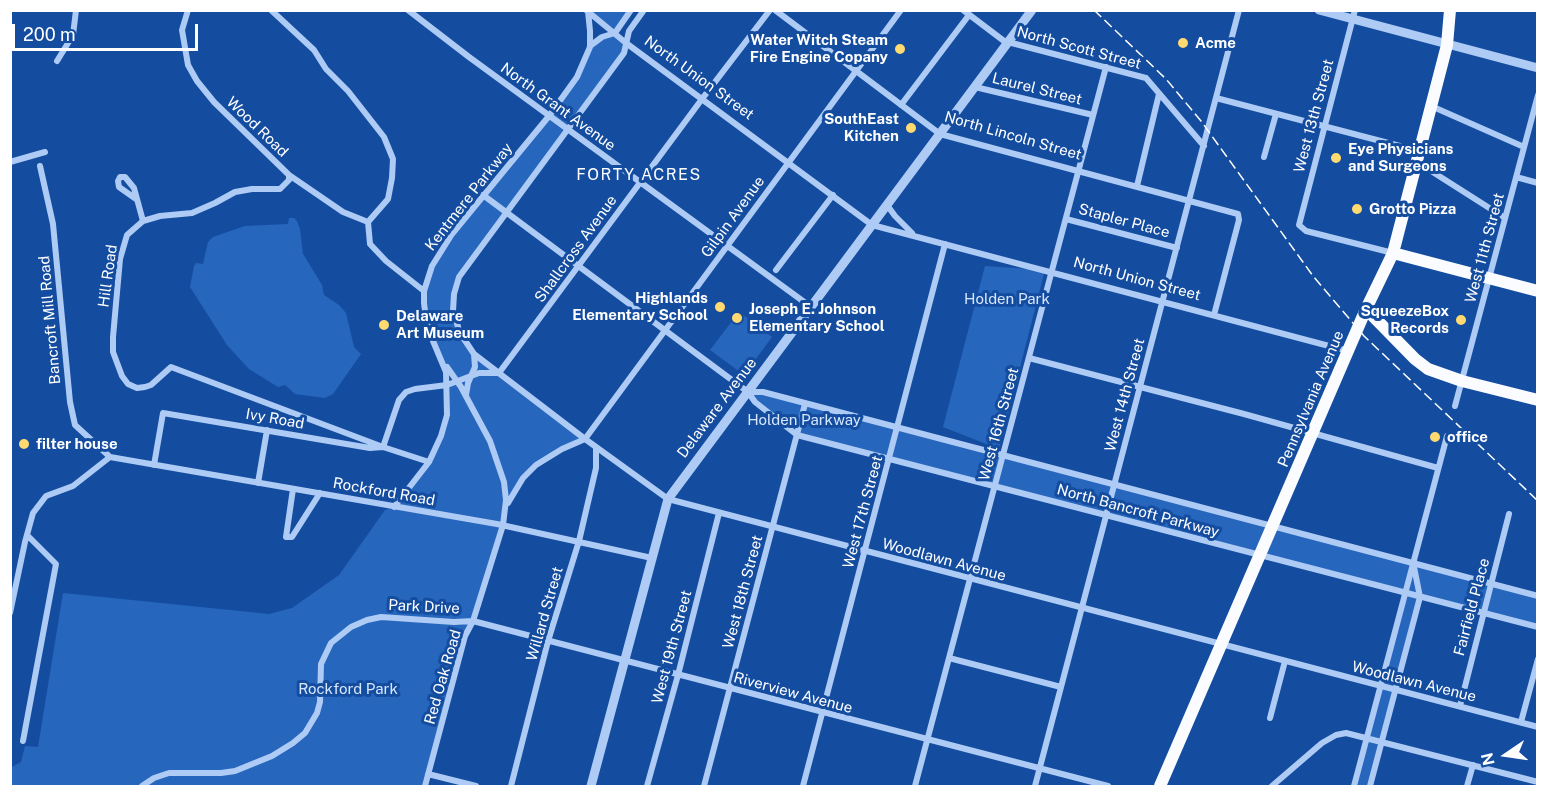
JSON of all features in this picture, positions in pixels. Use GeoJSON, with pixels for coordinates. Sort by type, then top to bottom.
{"type":"FeatureCollection","features":[{"type":"Feature","properties":{"kind":"main road","name":"Pennsylvania Avenue"},"geometry":{"type":"LineString","coordinates":[[1160,786],[1366,309],[1393,253],[1447,45],[1450,10]]}},
{"type":"Feature","properties":{"kind":"main road"},"geometry":{"type":"LineString","coordinates":[[1393,253],[1538,291]]}},
{"type":"Feature","properties":{"kind":"main road"},"geometry":{"type":"LineString","coordinates":[[1366,309],[1421,365],[1462,381],[1538,400]]}},
{"type":"Feature","properties":{"kind":"street"},"geometry":{"type":"LineString","coordinates":[[57,61],[73,35],[76,10]]}},
{"type":"Feature","properties":{"kind":"street","name":"Wood Road"},"geometry":{"type":"LineString","coordinates":[[188,10],[182,30],[188,65],[197,81],[214,102],[290,175],[343,212],[368,222]]}},
{"type":"Feature","properties":{"kind":"street"},"geometry":{"type":"LineString","coordinates":[[271,10],[314,50],[326,69],[348,91],[384,136],[393,159],[392,178],[388,199],[368,222],[369,244],[386,261],[424,291]]}},
{"type":"Feature","properties":{"kind":"street"},"geometry":{"type":"LineString","coordinates":[[590,47],[597,40],[615,33],[632,10]]}},
{"type":"Feature","properties":{"kind":"street"},"geometry":{"type":"LineString","coordinates":[[505,212],[624,53],[629,31],[644,10]]}},
{"type":"Feature","properties":{"kind":"street","name":"Shallcross Avenue"},"geometry":{"type":"LineString","coordinates":[[499,373],[770,10]]}},
{"type":"Feature","properties":{"kind":"street","name":"North Lincoln Street"},"geometry":{"type":"LineString","coordinates":[[775,10],[940,134],[1239,215],[1214,315]]}},
{"type":"Feature","properties":{"kind":"street","name":"Gilpin Avenue"},"geometry":{"type":"LineString","coordinates":[[585,439],[901,10]]}},
{"type":"Feature","properties":{"kind":"street","name":"Delaware Avenue"},"geometry":{"type":"LineString","coordinates":[[591,786],[668,499],[1032,10]]}},
{"type":"Feature","properties":{"kind":"street","name":"West 14th Street"},"geometry":{"type":"LineString","coordinates":[[1035,786],[1239,10]]}},
{"type":"Feature","properties":{"kind":"street"},"geometry":{"type":"LineString","coordinates":[[1320,10],[1353,15],[1447,45],[1538,68]]}},
{"type":"Feature","properties":{"kind":"street","name":"North Union Street"},"geometry":{"type":"LineString","coordinates":[[587,11],[626,43],[873,225],[1348,351]]}},
{"type":"Feature","properties":{"kind":"street","name":"Kentmere Parkway"},"geometry":{"type":"LineString","coordinates":[[394,507],[429,462],[445,425],[447,385],[442,360],[426,320],[424,291],[435,259],[452,234],[549,116],[577,77],[590,47],[587,11]]}},
{"type":"Feature","properties":{"kind":"street","name":"North Grant Avenue"},"geometry":{"type":"LineString","coordinates":[[410,12],[811,307]]}},
{"type":"Feature","properties":{"kind":"street"},"geometry":{"type":"LineString","coordinates":[[901,105],[966,13]]}},
{"type":"Feature","properties":{"kind":"street","name":"North Scott Street"},"geometry":{"type":"LineString","coordinates":[[966,13],[1008,42],[1146,78],[1203,146]]}},
{"type":"Feature","properties":{"kind":"street","name":"West 13th Street"},"geometry":{"type":"LineString","coordinates":[[1353,15],[1299,220],[1300,227],[1306,231],[1393,253]]}},
{"type":"Feature","properties":{"kind":"street","name":"West 16th Street"},"geometry":{"type":"LineString","coordinates":[[915,786],[1106,68]]}},
{"type":"Feature","properties":{"kind":"street","name":"Laurel Street"},"geometry":{"type":"LineString","coordinates":[[975,87],[1093,115]]}},
{"type":"Feature","properties":{"kind":"street"},"geometry":{"type":"LineString","coordinates":[[1137,186],[1159,94]]}},
{"type":"Feature","properties":{"kind":"street","name":"West 11th Street"},"geometry":{"type":"LineString","coordinates":[[1455,406],[1538,95]]}},
{"type":"Feature","properties":{"kind":"street"},"geometry":{"type":"LineString","coordinates":[[1216,98],[1324,126],[1418,156],[1505,218]]}},
{"type":"Feature","properties":{"kind":"street"},"geometry":{"type":"LineString","coordinates":[[1431,106],[1524,147]]}},
{"type":"Feature","properties":{"kind":"street"},"geometry":{"type":"LineString","coordinates":[[1264,157],[1276,114]]}},
{"type":"Feature","properties":{"kind":"street"},"geometry":{"type":"LineString","coordinates":[[10,162],[45,152]]}},
{"type":"Feature","properties":{"kind":"street","name":"Bancroft Mill Road"},"geometry":{"type":"LineString","coordinates":[[40,166],[52,224],[69,402],[75,425],[110,457]]}},
{"type":"Feature","properties":{"kind":"street"},"geometry":{"type":"LineString","coordinates":[[136,199],[143,221],[160,216],[192,213],[235,192],[252,189],[279,189],[289,180],[290,175]]}},
{"type":"Feature","properties":{"kind":"street"},"geometry":{"type":"LineString","coordinates":[[1516,177],[1538,183]]}},
{"type":"Feature","properties":{"kind":"street","name":"North Bancroft Parkway"},"geometry":{"type":"LineString","coordinates":[[483,195],[748,392],[755,402],[797,435],[1538,627]]}},
{"type":"Feature","properties":{"kind":"street"},"geometry":{"type":"LineString","coordinates":[[776,270],[833,195]]}},
{"type":"Feature","properties":{"kind":"street","name":"North Union Street"},"geometry":{"type":"LineString","coordinates":[[887,205],[907,229],[918,237]]}},
{"type":"Feature","properties":{"kind":"street","name":"Woodlawn Avenue"},"geometry":{"type":"LineString","coordinates":[[505,212],[462,270],[454,294],[453,311],[460,333],[474,354],[668,499],[1538,727]]}},
{"type":"Feature","properties":{"kind":"street","name":"Stapler Place"},"geometry":{"type":"LineString","coordinates":[[1066,219],[1177,248]]}},
{"type":"Feature","properties":{"kind":"street","name":"Hill Road"},"geometry":{"type":"LineString","coordinates":[[143,221],[127,235],[120,259],[113,352],[122,376],[128,384],[137,388],[151,385],[171,367],[383,447]]}},
{"type":"Feature","properties":{"kind":"street","name":"West 17th Street"},"geometry":{"type":"LineString","coordinates":[[803,786],[945,244]]}},
{"type":"Feature","properties":{"kind":"street"},"geometry":{"type":"LineString","coordinates":[[466,396],[466,388],[475,368],[474,354]]}},
{"type":"Feature","properties":{"kind":"street"},"geometry":{"type":"LineString","coordinates":[[1029,358],[1438,468]]}},
{"type":"Feature","properties":{"kind":"street","name":"Red Oak Road"},"geometry":{"type":"LineString","coordinates":[[425,786],[465,636],[473,621],[503,525],[506,506],[504,482],[484,429],[457,381],[442,360]]}},
{"type":"Feature","properties":{"kind":"street"},"geometry":{"type":"LineString","coordinates":[[429,462],[383,447],[399,400],[406,392],[415,389],[447,385],[479,373],[499,373]]}},
{"type":"Feature","properties":{"kind":"street","name":"North Bancroft Parkway"},"geometry":{"type":"LineString","coordinates":[[748,392],[763,392],[1538,596]]}},
{"type":"Feature","properties":{"kind":"street","name":"West 18th Street"},"geometry":{"type":"LineString","coordinates":[[704,786],[805,404]]}},
{"type":"Feature","properties":{"kind":"street","name":"Ivy Road"},"geometry":{"type":"LineString","coordinates":[[154,465],[163,413],[370,448],[383,447]]}},
{"type":"Feature","properties":{"kind":"street"},"geometry":{"type":"LineString","coordinates":[[258,483],[267,430]]}},
{"type":"Feature","properties":{"kind":"street"},"geometry":{"type":"LineString","coordinates":[[1354,786],[1447,436]]}},
{"type":"Feature","properties":{"kind":"street","name":"Red Oak Road"},"geometry":{"type":"LineString","coordinates":[[506,506],[523,478],[536,465],[562,449],[585,439]]}},
{"type":"Feature","properties":{"kind":"street","name":"Willard Street"},"geometry":{"type":"LineString","coordinates":[[511,786],[548,641],[579,541],[596,468],[596,447]]}},
{"type":"Feature","properties":{"kind":"street"},"geometry":{"type":"LineString","coordinates":[[10,613],[33,513],[46,496],[72,486],[110,457]]}},
{"type":"Feature","properties":{"kind":"street","name":"Rockford Road"},"geometry":{"type":"LineString","coordinates":[[110,457],[503,525],[652,558]]}},
{"type":"Feature","properties":{"kind":"street"},"geometry":{"type":"LineString","coordinates":[[293,489],[286,537],[292,537],[320,493]]}},
{"type":"Feature","properties":{"kind":"street","name":"West 19th Street"},"geometry":{"type":"LineString","coordinates":[[647,786],[719,513]]}},
{"type":"Feature","properties":{"kind":"street","name":"Fairfield Place"},"geometry":{"type":"LineString","coordinates":[[1460,706],[1509,514]]}},
{"type":"Feature","properties":{"kind":"street"},"geometry":{"type":"LineString","coordinates":[[23,741],[57,564],[27,535]]}},
{"type":"Feature","properties":{"kind":"street"},"geometry":{"type":"LineString","coordinates":[[1370,786],[1420,597],[1413,563]]}},
{"type":"Feature","properties":{"kind":"street","name":"Park Drive"},"geometry":{"type":"LineString","coordinates":[[142,786],[154,778],[169,774],[235,771],[272,756],[292,743],[309,726],[318,708],[323,657],[337,637],[351,627],[381,617],[454,622],[473,621]]}},
{"type":"Feature","properties":{"kind":"street","name":"Riverview Avenue"},"geometry":{"type":"LineString","coordinates":[[473,621],[1108,786]]}},
{"type":"Feature","properties":{"kind":"street"},"geometry":{"type":"LineString","coordinates":[[949,658],[1061,687]]}},
{"type":"Feature","properties":{"kind":"street"},"geometry":{"type":"LineString","coordinates":[[1521,722],[1538,659]]}},
{"type":"Feature","properties":{"kind":"street"},"geometry":{"type":"LineString","coordinates":[[1270,718],[1285,661]]}},
{"type":"Feature","properties":{"kind":"street"},"geometry":{"type":"LineString","coordinates":[[1272,786],[1322,743],[1336,735],[1346,733],[1538,782]]}},
{"type":"Feature","properties":{"kind":"street"},"geometry":{"type":"LineString","coordinates":[[1467,786],[1473,765]]}},
{"type":"Feature","properties":{"kind":"street"},"geometry":{"type":"LineString","coordinates":[[428,774],[476,786]]}},
{"type":"Feature","properties":{"kind":"green space","name":"Rockford Park"},"geometry":{"type":"Polygon","coordinates":[[[586,11],[631,11],[615,33],[626,43],[625,50],[462,270],[453,311],[469,349],[585,439],[536,465],[506,506],[468,628],[425,786],[11,786],[10,768],[21,762],[25,746],[38,747],[63,593],[269,614],[292,608],[339,575],[385,510],[394,507],[429,462],[445,425],[447,385],[457,382],[442,360],[426,320],[424,291],[435,259],[565,96],[590,47],[614,33],[586,11]]]}},
{"type":"Feature","properties":{"kind":"green space"},"geometry":{"type":"Polygon","coordinates":[[[289,218],[297,221],[303,254],[322,285],[324,295],[346,313],[354,347],[361,354],[333,394],[325,398],[295,394],[285,385],[278,387],[249,369],[227,345],[190,287],[194,266],[196,263],[203,264],[208,242],[213,237],[245,226],[288,224],[289,218]]]}},
{"type":"Feature","properties":{"kind":"green space","name":"Holden Park"},"geometry":{"type":"Polygon","coordinates":[[[985,266],[1045,270],[999,449],[943,427],[985,266]]]}},
{"type":"Feature","properties":{"kind":"green space"},"geometry":{"type":"Polygon","coordinates":[[[739,312],[772,337],[744,375],[710,350],[739,312]]]}},
{"type":"Feature","properties":{"kind":"green space","name":"Holden Parkway"},"geometry":{"type":"Polygon","coordinates":[[[748,392],[1537,596],[1537,627],[1420,597],[1370,786],[1354,786],[1404,593],[797,435],[748,392]]]}},
{"type":"Feature","properties":{"kind":"railway"},"geometry":{"type":"LineString","coordinates":[[1094,10],[1166,79],[1201,121],[1313,276],[1364,336],[1538,501]]}},
{"type":"Feature","properties":{"kind":"place","name":"Acme"},"geometry":{"type":"Point","coordinates":[1183,43]}},
{"type":"Feature","properties":{"kind":"place","name":"Water Witch Steam Fire Engine Copany"},"geometry":{"type":"Point","coordinates":[900,49]}},
{"type":"Feature","properties":{"kind":"place","name":"SouthEast Kitchen"},"geometry":{"type":"Point","coordinates":[911,128]}},
{"type":"Feature","properties":{"kind":"place","name":"Eye Physicians and Surgeons"},"geometry":{"type":"Point","coordinates":[1336,158]}},
{"type":"Feature","properties":{"kind":"place","name":"Grotto Pizza"},"geometry":{"type":"Point","coordinates":[1357,209]}},
{"type":"Feature","properties":{"kind":"place","name":"Highlands Elementary School"},"geometry":{"type":"Point","coordinates":[720,307]}},
{"type":"Feature","properties":{"kind":"place","name":"Joseph E. Johnson Elementary School"},"geometry":{"type":"Point","coordinates":[737,318]}},
{"type":"Feature","properties":{"kind":"place","name":"SqueezeBox Records"},"geometry":{"type":"Point","coordinates":[1461,320]}},
{"type":"Feature","properties":{"kind":"place","name":"Delaware Art Museum"},"geometry":{"type":"Point","coordinates":[384,325]}},
{"type":"Feature","properties":{"kind":"place","name":"office"},"geometry":{"type":"Point","coordinates":[1435,437]}},
{"type":"Feature","properties":{"kind":"place","name":"filter house"},"geometry":{"type":"Point","coordinates":[24,444]}},
{"type":"Feature","properties":{"kind":"district","name":"FORTY ACRES"},"geometry":{"type":"Point","coordinates":[639,175]}}]}
